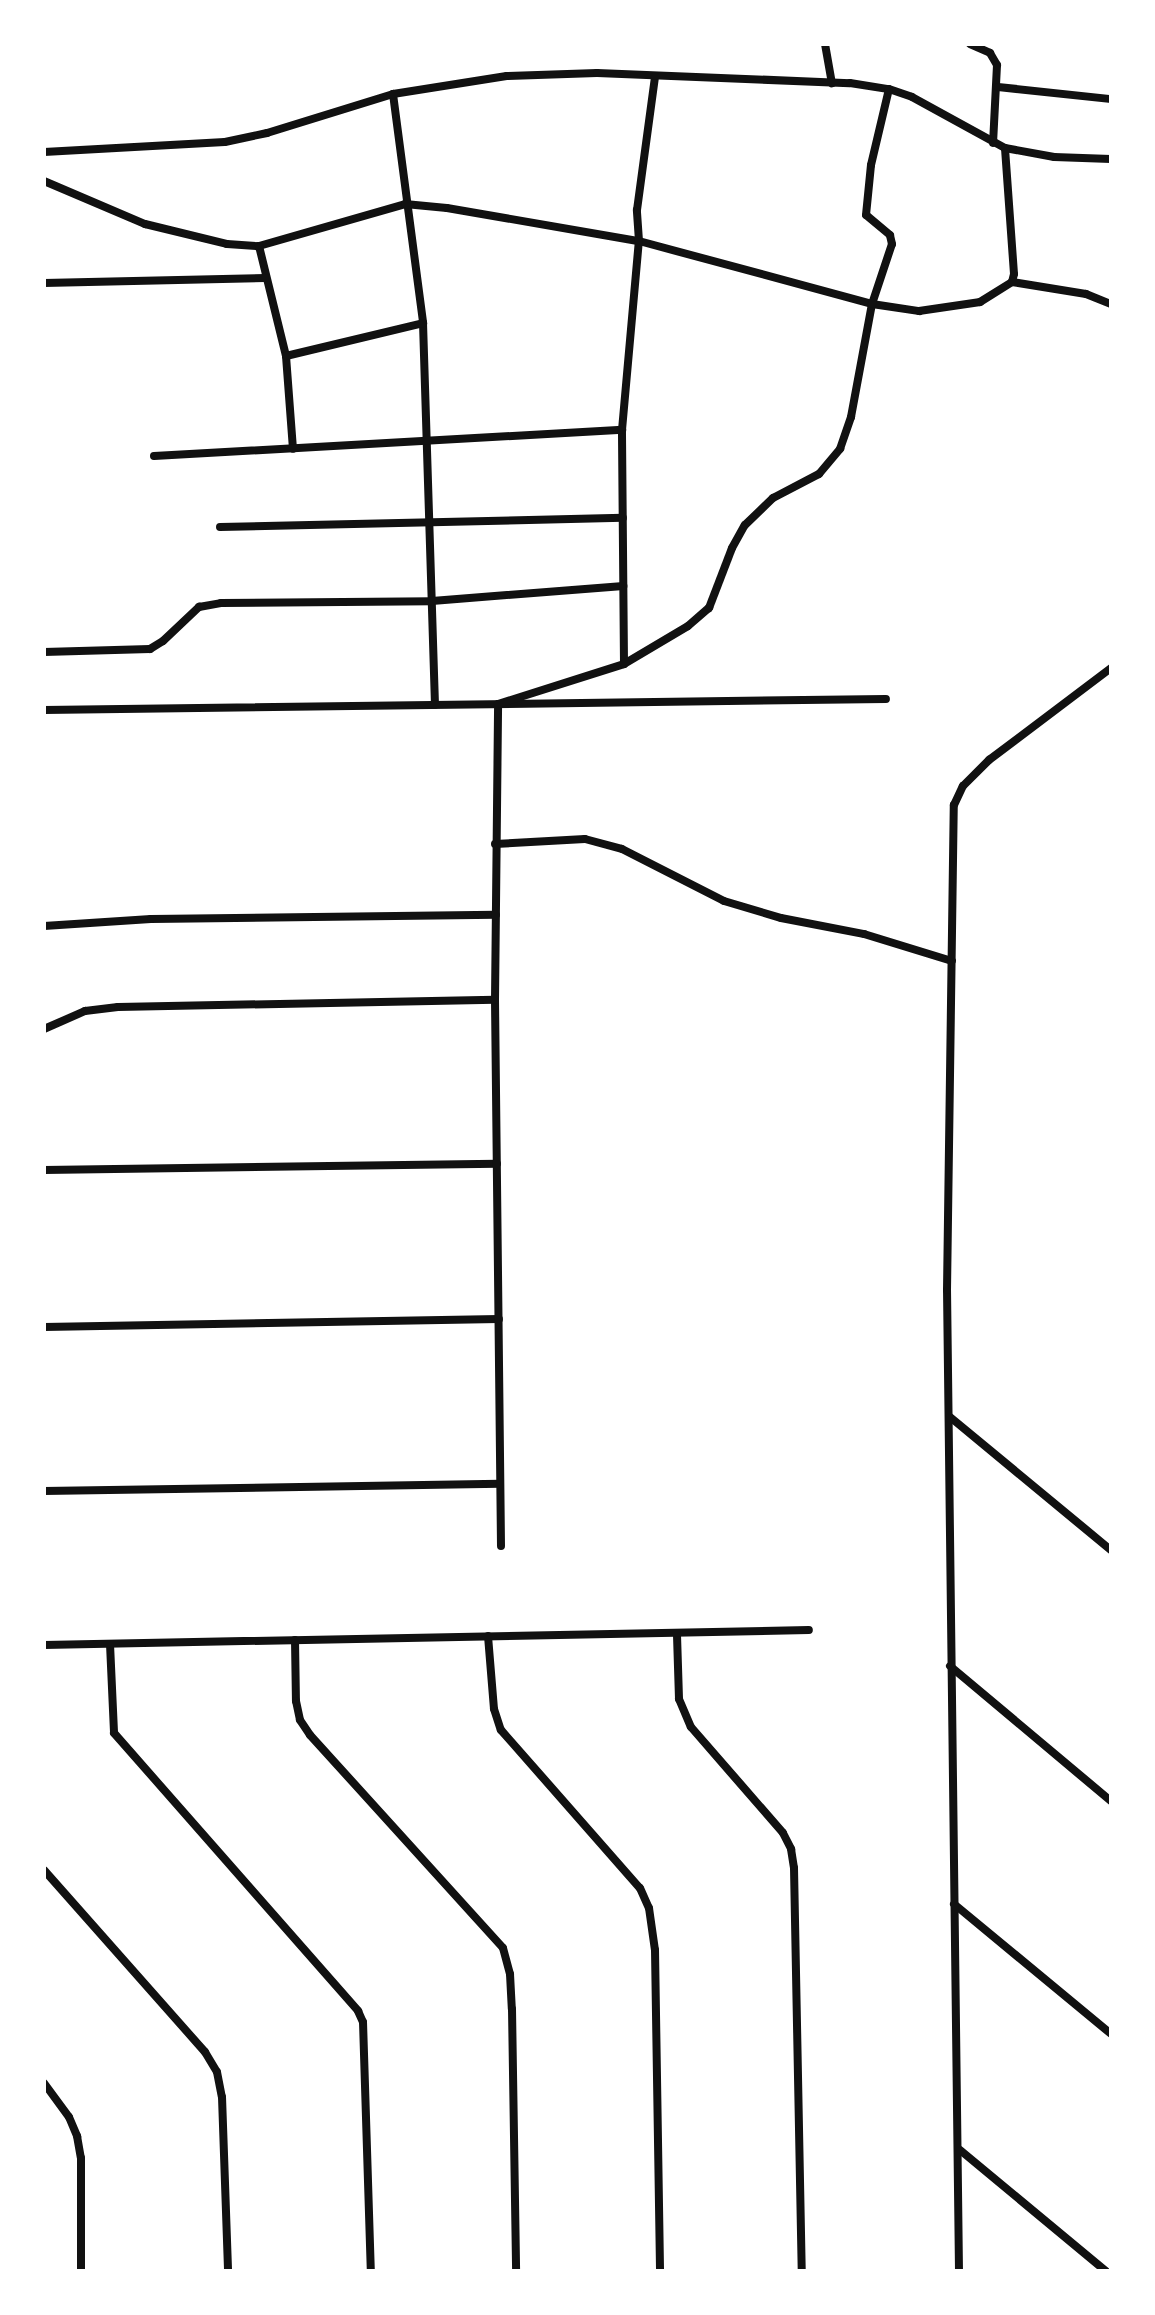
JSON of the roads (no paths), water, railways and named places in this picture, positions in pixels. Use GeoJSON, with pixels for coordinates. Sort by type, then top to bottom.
{"type":"FeatureCollection","features":[{"type":"Feature","properties":{"kind":"street"},"geometry":{"type":"LineString","coordinates":[[825,44],[832,83]]}},
{"type":"Feature","properties":{"kind":"street"},"geometry":{"type":"LineString","coordinates":[[970,44],[995,60],[998,87],[993,143]]}},
{"type":"Feature","properties":{"kind":"street"},"geometry":{"type":"LineString","coordinates":[[44,152],[225,142],[267,133],[393,94],[507,76],[597,73],[832,83],[889,89],[912,97],[1005,148],[1054,157],[1111,159]]}},
{"type":"Feature","properties":{"kind":"street"},"geometry":{"type":"LineString","coordinates":[[624,664],[622,430],[639,241],[637,210],[655,76]]}},
{"type":"Feature","properties":{"kind":"street"},"geometry":{"type":"LineString","coordinates":[[998,87],[1111,99]]}},
{"type":"Feature","properties":{"kind":"street"},"geometry":{"type":"LineString","coordinates":[[498,704],[624,664],[688,626],[709,608],[732,548],[745,525],[773,498],[819,474],[840,449],[851,417],[872,304],[892,244],[890,235],[866,215],[871,165],[889,89]]}},
{"type":"Feature","properties":{"kind":"street"},"geometry":{"type":"LineString","coordinates":[[393,94],[423,323],[435,705]]}},
{"type":"Feature","properties":{"kind":"street"},"geometry":{"type":"LineString","coordinates":[[1005,148],[1014,274],[1012,282]]}},
{"type":"Feature","properties":{"kind":"street"},"geometry":{"type":"LineString","coordinates":[[44,181],[145,224],[192,238],[259,246],[405,204],[499,215],[639,241],[872,304],[919,311],[980,302],[1012,282],[1086,294],[1111,304]]}},
{"type":"Feature","properties":{"kind":"street"},"geometry":{"type":"LineString","coordinates":[[259,246],[286,356],[293,449]]}},
{"type":"Feature","properties":{"kind":"street"},"geometry":{"type":"LineString","coordinates":[[44,283],[265,278]]}},
{"type":"Feature","properties":{"kind":"street"},"geometry":{"type":"LineString","coordinates":[[286,356],[423,323]]}},
{"type":"Feature","properties":{"kind":"street"},"geometry":{"type":"LineString","coordinates":[[154,456],[622,430]]}},
{"type":"Feature","properties":{"kind":"street"},"geometry":{"type":"LineString","coordinates":[[220,527],[623,518]]}},
{"type":"Feature","properties":{"kind":"street"},"geometry":{"type":"LineString","coordinates":[[44,652],[150,649],[199,607],[221,603],[432,601],[623,586]]}},
{"type":"Feature","properties":{"kind":"street"},"geometry":{"type":"LineString","coordinates":[[959,2271],[960,2150],[950,1666],[947,1290],[954,805],[963,786],[989,760],[1111,668]]}},
{"type":"Feature","properties":{"kind":"street"},"geometry":{"type":"LineString","coordinates":[[44,710],[886,699]]}},
{"type":"Feature","properties":{"kind":"street"},"geometry":{"type":"LineString","coordinates":[[498,704],[495,1000],[501,1546]]}},
{"type":"Feature","properties":{"kind":"street"},"geometry":{"type":"LineString","coordinates":[[495,844],[585,839],[622,849],[724,901],[781,918],[864,934],[952,961]]}},
{"type":"Feature","properties":{"kind":"street"},"geometry":{"type":"LineString","coordinates":[[44,926],[151,919],[496,915]]}},
{"type":"Feature","properties":{"kind":"street"},"geometry":{"type":"LineString","coordinates":[[44,1029],[85,1011],[118,1007],[495,1000]]}},
{"type":"Feature","properties":{"kind":"street"},"geometry":{"type":"LineString","coordinates":[[44,1170],[497,1164]]}},
{"type":"Feature","properties":{"kind":"street"},"geometry":{"type":"LineString","coordinates":[[44,1327],[499,1319]]}},
{"type":"Feature","properties":{"kind":"street"},"geometry":{"type":"LineString","coordinates":[[950,1417],[1111,1550]]}},
{"type":"Feature","properties":{"kind":"street"},"geometry":{"type":"LineString","coordinates":[[44,1491],[500,1484]]}},
{"type":"Feature","properties":{"kind":"street"},"geometry":{"type":"LineString","coordinates":[[44,1645],[677,1635],[809,1630]]}},
{"type":"Feature","properties":{"kind":"street"},"geometry":{"type":"LineString","coordinates":[[677,1635],[679,1699],[691,1727],[783,1833],[791,1849],[794,1868],[802,2271]]}},
{"type":"Feature","properties":{"kind":"street"},"geometry":{"type":"LineString","coordinates":[[488,1636],[494,1709],[501,1730],[640,1888],[649,1908],[655,1950],[660,2271]]}},
{"type":"Feature","properties":{"kind":"street"},"geometry":{"type":"LineString","coordinates":[[295,1640],[296,1701],[300,1720],[310,1735],[503,1948],[510,1974],[512,2009],[516,2271]]}},
{"type":"Feature","properties":{"kind":"street"},"geometry":{"type":"LineString","coordinates":[[110,1644],[114,1733],[358,2011],[363,2022],[371,2271]]}},
{"type":"Feature","properties":{"kind":"street"},"geometry":{"type":"LineString","coordinates":[[950,1666],[1111,1801]]}},
{"type":"Feature","properties":{"kind":"street"},"geometry":{"type":"LineString","coordinates":[[44,1870],[205,2052],[217,2072],[222,2097],[228,2271]]}},
{"type":"Feature","properties":{"kind":"street"},"geometry":{"type":"LineString","coordinates":[[954,1904],[1111,2034]]}},
{"type":"Feature","properties":{"kind":"street"},"geometry":{"type":"LineString","coordinates":[[44,2083],[63,2107],[77,2136],[81,2158],[81,2271]]}},
{"type":"Feature","properties":{"kind":"street"},"geometry":{"type":"LineString","coordinates":[[960,2150],[1106,2271]]}}]}
